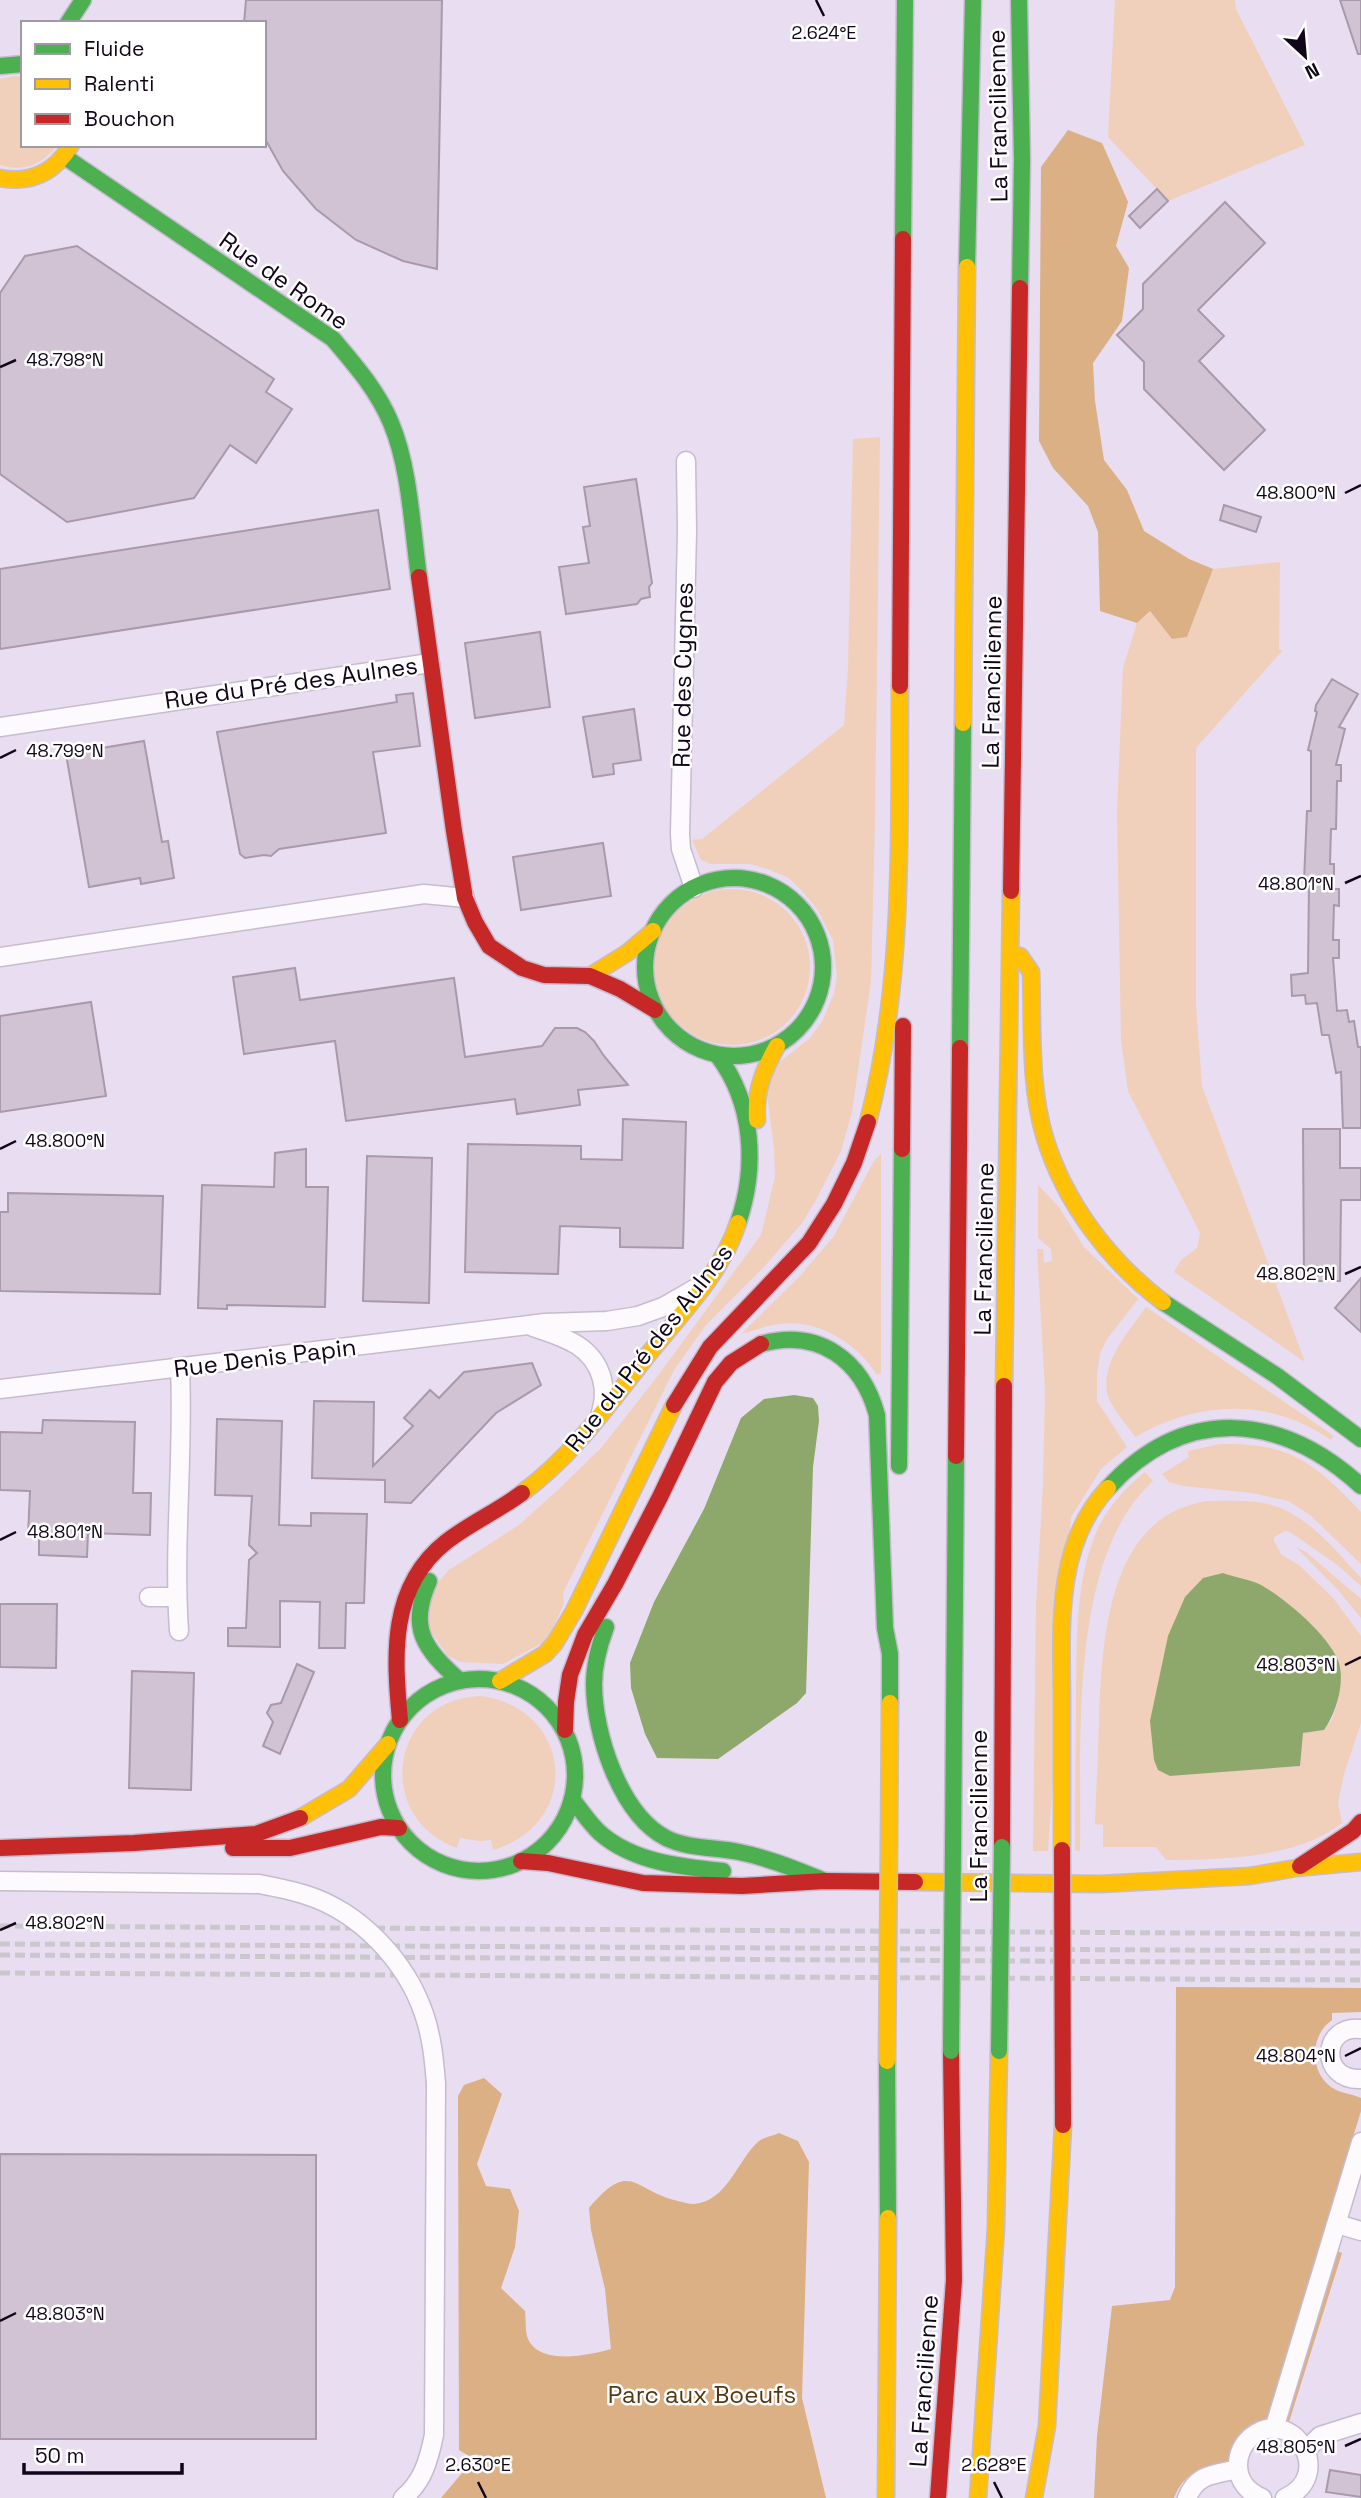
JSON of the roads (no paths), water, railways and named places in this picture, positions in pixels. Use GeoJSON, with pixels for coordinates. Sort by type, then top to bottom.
{"type":"FeatureCollection","features":[{"type":"Feature","properties":{"kind":"main road"},"geometry":{"type":"LineString","coordinates":[[69,21],[83,0]]}},
{"type":"Feature","properties":{"kind":"main road"},"geometry":{"type":"LineString","coordinates":[[500,1681],[545,1654],[555,1643],[574,1611],[678,1397],[699,1362],[737,1317],[765,1292],[806,1246],[844,1187],[861,1149],[880,1075],[888,1023],[899,895],[905,0]]}},
{"type":"Feature","properties":{"kind":"main road","name":"La Francilienne"},"geometry":{"type":"LineString","coordinates":[[938,2498],[954,2280],[951,2051],[967,184],[973,0]]}},
{"type":"Feature","properties":{"kind":"main road","name":"La Francilienne"},"geometry":{"type":"LineString","coordinates":[[978,2498],[996,2228],[999,2051],[1002,1544],[1022,160],[1019,0]]}},
{"type":"Feature","properties":{"kind":"main road"},"geometry":{"type":"LineString","coordinates":[[0,66],[21,64]]}},
{"type":"Feature","properties":{"kind":"main road"},"geometry":{"type":"LineString","coordinates":[[0,178],[12,181],[33,180],[51,171],[68,151]]}},
{"type":"Feature","properties":{"kind":"main road","name":"Rue de Rome"},"geometry":{"type":"LineString","coordinates":[[68,151],[333,340],[380,400],[396,435],[406,485],[430,663]]}},
{"type":"Feature","properties":{"kind":"main road","name":"Rue du Pré des Aulnes"},"geometry":{"type":"LineString","coordinates":[[430,663],[465,898],[489,946],[522,968],[544,975],[590,976],[620,989],[655,1010]]}},
{"type":"Feature","properties":{"kind":"main road"},"geometry":{"type":"LineString","coordinates":[[727,878],[762,882],[792,899],[814,926],[824,959],[820,993],[814,1010],[804,1024],[777,1046],[748,1056],[704,1052],[681,1039],[662,1021],[655,1010],[649,996],[646,952],[661,915],[673,902],[694,888],[727,878]]}},
{"type":"Feature","properties":{"kind":"main road"},"geometry":{"type":"LineString","coordinates":[[899,895],[903,942],[899,1481]]}},
{"type":"Feature","properties":{"kind":"main road"},"geometry":{"type":"LineString","coordinates":[[590,976],[627,953],[653,931]]}},
{"type":"Feature","properties":{"kind":"main road"},"geometry":{"type":"LineString","coordinates":[[1012,943],[1031,972],[1037,1098],[1045,1138],[1080,1212],[1108,1251],[1134,1280],[1173,1310],[1277,1376],[1361,1439]]}},
{"type":"Feature","properties":{"kind":"main road","name":"Rue du Pré des Aulnes"},"geometry":{"type":"LineString","coordinates":[[460,1681],[435,1659],[421,1636],[417,1618],[425,1587],[444,1560],[535,1498],[595,1442],[629,1401],[736,1256],[748,1234],[762,1172],[755,1095],[758,1078],[777,1046]]}},
{"type":"Feature","properties":{"kind":"main road","name":"Rue du Pré des Aulnes"},"geometry":{"type":"LineString","coordinates":[[400,1720],[394,1640],[406,1595],[421,1569],[446,1542],[532,1486],[565,1457],[597,1421],[728,1250],[746,1206],[750,1152],[746,1111],[732,1074],[718,1055]]}},
{"type":"Feature","properties":{"kind":"main road"},"geometry":{"type":"LineString","coordinates":[[565,1730],[570,1674],[588,1629],[607,1600],[682,1453],[716,1379],[734,1360],[759,1345],[787,1339],[807,1341],[835,1352],[850,1363],[866,1384],[875,1406],[880,1441],[886,1628],[890,1654],[886,2498]]}},
{"type":"Feature","properties":{"kind":"main road"},"geometry":{"type":"LineString","coordinates":[[1034,2498],[1047,2426],[1063,2125],[1062,1646],[1064,1601],[1071,1556],[1082,1525],[1109,1484],[1126,1467],[1170,1440],[1189,1433],[1225,1428],[1258,1429],[1306,1444],[1332,1461],[1361,1486]]}},
{"type":"Feature","properties":{"kind":"main road"},"geometry":{"type":"LineString","coordinates":[[890,1654],[898,1623],[899,1559]]}},
{"type":"Feature","properties":{"kind":"main road"},"geometry":{"type":"LineString","coordinates":[[607,1600],[610,1619],[597,1653],[593,1700],[615,1777],[634,1811],[652,1830],[669,1839],[684,1844],[743,1852],[825,1881]]}},
{"type":"Feature","properties":{"kind":"main road"},"geometry":{"type":"LineString","coordinates":[[521,1861],[548,1842],[567,1815],[576,1782],[575,1764],[565,1730],[538,1698],[520,1687],[500,1681],[480,1678],[460,1681],[426,1695],[400,1720],[388,1744],[384,1761],[384,1787],[391,1813],[399,1828],[423,1853],[454,1867],[488,1870],[521,1861],[548,1863],[643,1883],[742,1886],[825,1881],[1100,1884],[1250,1876],[1296,1868],[1361,1862]]}},
{"type":"Feature","properties":{"kind":"main road"},"geometry":{"type":"LineString","coordinates":[[0,1848],[134,1843],[256,1833],[277,1828],[310,1813],[349,1789],[388,1744]]}},
{"type":"Feature","properties":{"kind":"main road"},"geometry":{"type":"LineString","coordinates":[[572,1799],[599,1832],[613,1843],[651,1859],[690,1868],[825,1881]]}},
{"type":"Feature","properties":{"kind":"main road"},"geometry":{"type":"LineString","coordinates":[[1296,1868],[1353,1831],[1361,1822]]}},
{"type":"Feature","properties":{"kind":"main road"},"geometry":{"type":"LineString","coordinates":[[134,1843],[278,1849],[381,1828],[399,1828]]}},
{"type":"Feature","properties":{"kind":"street","name":"Rue des Cygnes"},"geometry":{"type":"LineString","coordinates":[[686,461],[687,531],[680,834],[681,849],[694,888]]}},
{"type":"Feature","properties":{"kind":"street","name":"Rue du Pré des Aulnes"},"geometry":{"type":"LineString","coordinates":[[0,727],[430,663]]}},
{"type":"Feature","properties":{"kind":"street"},"geometry":{"type":"LineString","coordinates":[[0,957],[424,894],[465,898]]}},
{"type":"Feature","properties":{"kind":"street","name":"Rue Denis Papin"},"geometry":{"type":"LineString","coordinates":[[0,1389],[530,1325],[607,1321],[638,1316],[663,1307],[703,1284]]}},
{"type":"Feature","properties":{"kind":"street","name":"Rue Denis Papin"},"geometry":{"type":"LineString","coordinates":[[530,1325],[574,1341],[587,1351],[594,1361],[600,1371],[605,1393],[597,1421]]}},
{"type":"Feature","properties":{"kind":"street"},"geometry":{"type":"LineString","coordinates":[[179,1630],[176,1597],[182,1413],[180,1368]]}},
{"type":"Feature","properties":{"kind":"street"},"geometry":{"type":"LineString","coordinates":[[149,1597],[176,1597]]}},
{"type":"Feature","properties":{"kind":"street"},"geometry":{"type":"LineString","coordinates":[[0,1881],[259,1884],[309,1895],[363,1927],[389,1953],[410,1983],[424,2015],[433,2053],[436,2083],[434,2435],[427,2465],[410,2493],[403,2498]]}},
{"type":"Feature","properties":{"kind":"street"},"geometry":{"type":"LineString","coordinates":[[1361,2029],[1346,2029],[1339,2034],[1330,2048],[1332,2065],[1344,2077],[1361,2079]]}},
{"type":"Feature","properties":{"kind":"street"},"geometry":{"type":"LineString","coordinates":[[1274,2429],[1361,2142]]}},
{"type":"Feature","properties":{"kind":"street"},"geometry":{"type":"LineString","coordinates":[[1337,2224],[1361,2231]]}},
{"type":"Feature","properties":{"kind":"street"},"geometry":{"type":"LineString","coordinates":[[1306,2450],[1320,2436],[1361,2423]]}},
{"type":"Feature","properties":{"kind":"street"},"geometry":{"type":"LineString","coordinates":[[1262,2498],[1249,2491],[1238,2469],[1242,2448],[1249,2439],[1258,2432],[1274,2429],[1291,2434],[1300,2441],[1309,2462],[1303,2485],[1285,2498]]}},
{"type":"Feature","properties":{"kind":"street"},"geometry":{"type":"LineString","coordinates":[[1187,2498],[1192,2484],[1204,2477],[1238,2469]]}},
{"type":"Feature","properties":{"kind":"railway"},"geometry":{"type":"LineString","coordinates":[[0,1926],[1361,1934]]}},
{"type":"Feature","properties":{"kind":"railway"},"geometry":{"type":"LineString","coordinates":[[0,1944],[1361,1951]]}},
{"type":"Feature","properties":{"kind":"railway"},"geometry":{"type":"LineString","coordinates":[[0,1955],[1361,1963]]}},
{"type":"Feature","properties":{"kind":"railway"},"geometry":{"type":"LineString","coordinates":[[0,1973],[1361,1980]]}},
{"type":"Feature","properties":{"kind":"park label","name":"Parc aux Boeufs"},"geometry":{"type":"Point","coordinates":[702,2395]}}]}
